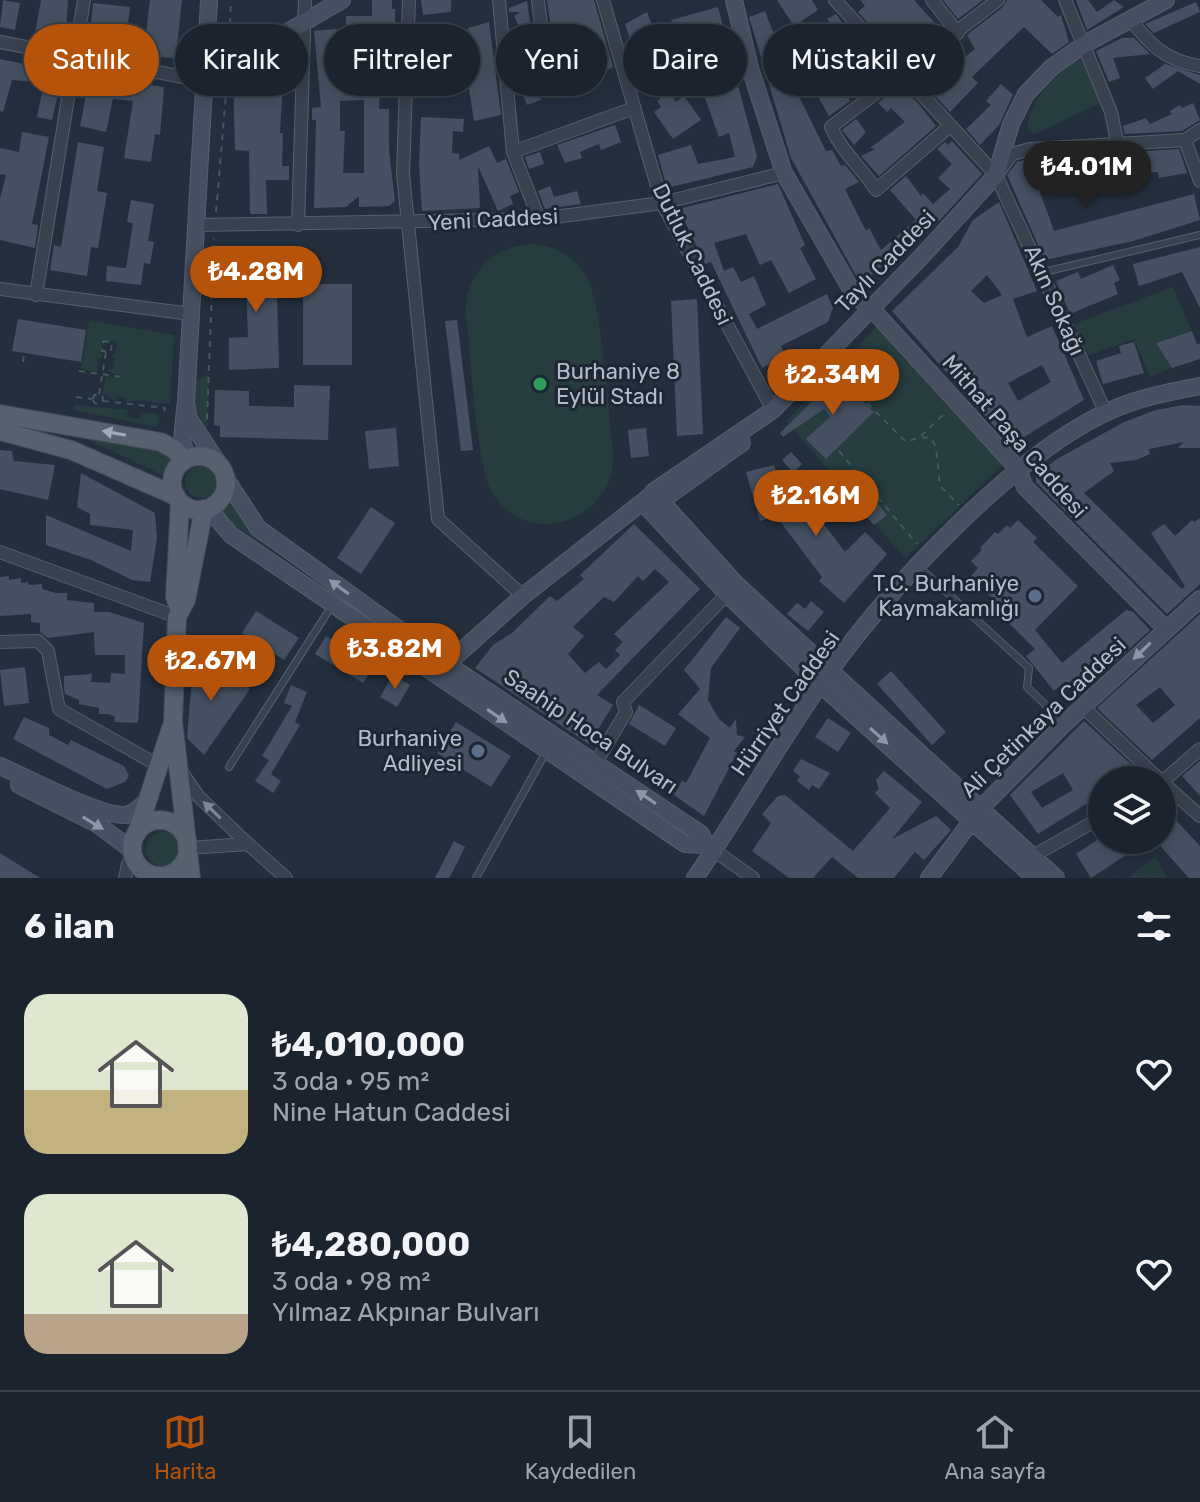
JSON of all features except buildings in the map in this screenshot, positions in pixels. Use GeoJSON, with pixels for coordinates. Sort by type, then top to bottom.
{"type":"FeatureCollection","features":[{"type":"Feature","properties":{"kind":"main road"},"geometry":{"type":"LineString","coordinates":[[0,414],[161,442],[186,460]]}},
{"type":"Feature","properties":{"kind":"main road"},"geometry":{"type":"LineString","coordinates":[[0,431],[71,450],[178,499],[191,508],[206,508],[223,495],[223,472],[207,457],[186,460],[173,477],[178,499],[175,597],[178,613],[173,721],[191,878]]}},
{"type":"Feature","properties":{"kind":"main road"},"geometry":{"type":"LineString","coordinates":[[178,613],[186,600],[206,508]]}},
{"type":"Feature","properties":{"kind":"main road"},"geometry":{"type":"LineString","coordinates":[[134,847],[149,822],[167,821],[182,831],[188,848],[187,856],[177,871],[160,876],[150,875],[134,847],[173,721]]}},
{"type":"Feature","properties":{"kind":"street"},"geometry":{"type":"LineString","coordinates":[[81,24],[84,0]]}},
{"type":"Feature","properties":{"kind":"street"},"geometry":{"type":"LineString","coordinates":[[208,24],[209,0]]}},
{"type":"Feature","properties":{"kind":"street"},"geometry":{"type":"LineString","coordinates":[[298,225],[305,0]]}},
{"type":"Feature","properties":{"kind":"street"},"geometry":{"type":"LineString","coordinates":[[297,24],[342,0]]}},
{"type":"Feature","properties":{"kind":"street"},"geometry":{"type":"LineString","coordinates":[[409,0],[403,174],[438,519],[523,596]]}},
{"type":"Feature","properties":{"kind":"street"},"geometry":{"type":"LineString","coordinates":[[499,0],[513,152],[539,219]]}},
{"type":"Feature","properties":{"kind":"street"},"geometry":{"type":"LineString","coordinates":[[538,0],[541,24]]}},
{"type":"Feature","properties":{"kind":"street","name":"Dutluk Caddesi"},"geometry":{"type":"LineString","coordinates":[[603,0],[662,203],[773,410]]}},
{"type":"Feature","properties":{"kind":"street","name":"Mithat Paşa Caddesi"},"geometry":{"type":"LineString","coordinates":[[734,0],[750,68],[784,173],[855,296],[871,308],[1018,469],[1025,487],[1166,629]]}},
{"type":"Feature","properties":{"kind":"street"},"geometry":{"type":"LineString","coordinates":[[840,4],[855,0]]}},
{"type":"Feature","properties":{"kind":"street"},"geometry":{"type":"LineString","coordinates":[[932,0],[951,24]]}},
{"type":"Feature","properties":{"kind":"street"},"geometry":{"type":"LineString","coordinates":[[964,28],[998,0]]}},
{"type":"Feature","properties":{"kind":"street"},"geometry":{"type":"LineString","coordinates":[[1065,0],[1111,112],[1118,146]]}},
{"type":"Feature","properties":{"kind":"street"},"geometry":{"type":"LineString","coordinates":[[996,175],[1011,124],[1026,94],[1051,68],[1083,45],[1166,0]]}},
{"type":"Feature","properties":{"kind":"street","name":"Akın Sokağı"},"geometry":{"type":"LineString","coordinates":[[840,4],[857,24]]}},
{"type":"Feature","properties":{"kind":"street"},"geometry":{"type":"LineString","coordinates":[[1130,19],[1150,45],[1170,59],[1200,66]]}},
{"type":"Feature","properties":{"kind":"street"},"geometry":{"type":"LineString","coordinates":[[0,42],[24,47]]}},
{"type":"Feature","properties":{"kind":"street"},"geometry":{"type":"LineString","coordinates":[[36,295],[70,96]]}},
{"type":"Feature","properties":{"kind":"street"},"geometry":{"type":"LineString","coordinates":[[186,460],[182,441],[203,96]]}},
{"type":"Feature","properties":{"kind":"street"},"geometry":{"type":"LineString","coordinates":[[874,96],[831,127],[841,149],[855,158],[876,190],[950,126]]}},
{"type":"Feature","properties":{"kind":"street","name":"Akın Sokağı"},"geometry":{"type":"LineString","coordinates":[[921,96],[996,175],[1044,272],[1106,413]]}},
{"type":"Feature","properties":{"kind":"street"},"geometry":{"type":"LineString","coordinates":[[513,152],[634,108]]}},
{"type":"Feature","properties":{"kind":"street"},"geometry":{"type":"LineString","coordinates":[[996,175],[1012,154],[1030,149],[1185,140],[1200,130]]}},
{"type":"Feature","properties":{"kind":"street"},"geometry":{"type":"LineString","coordinates":[[1185,140],[1200,181]]}},
{"type":"Feature","properties":{"kind":"street","name":"Yeni Caddesi"},"geometry":{"type":"LineString","coordinates":[[197,225],[539,219],[662,203],[784,173]]}},
{"type":"Feature","properties":{"kind":"street","name":"Taylı Caddesi"},"geometry":{"type":"LineString","coordinates":[[653,499],[758,431],[773,410],[996,175]]}},
{"type":"Feature","properties":{"kind":"street"},"geometry":{"type":"LineString","coordinates":[[0,289],[191,314]]}},
{"type":"Feature","properties":{"kind":"street","name":"Hürriyet Caddesi"},"geometry":{"type":"LineString","coordinates":[[695,878],[710,848],[824,678],[918,566],[1018,469],[1106,413],[1147,397],[1200,386]]}},
{"type":"Feature","properties":{"kind":"street","name":"Saahip Hoca Bulvarı"},"geometry":{"type":"LineString","coordinates":[[186,402],[189,419],[201,431],[258,528],[447,664],[701,834],[710,848]]}},
{"type":"Feature","properties":{"kind":"street"},"geometry":{"type":"LineString","coordinates":[[447,664],[523,596],[653,499],[731,589],[824,678],[976,813],[1033,856],[1056,878]]}},
{"type":"Feature","properties":{"kind":"street","name":"Saahip Hoca Bulvarı"},"geometry":{"type":"LineString","coordinates":[[206,508],[231,535],[685,844],[710,848]]}},
{"type":"Feature","properties":{"kind":"street"},"geometry":{"type":"LineString","coordinates":[[0,552],[178,613]]}},
{"type":"Feature","properties":{"kind":"street"},"geometry":{"type":"LineString","coordinates":[[595,764],[626,712],[623,702],[731,589]]}},
{"type":"Feature","properties":{"kind":"street","name":"Ali Çetinkaya Caddesi"},"geometry":{"type":"LineString","coordinates":[[929,878],[976,813],[1064,724],[1200,599]]}},
{"type":"Feature","properties":{"kind":"street"},"geometry":{"type":"LineString","coordinates":[[0,642],[38,641],[48,651],[59,709],[161,767]]}},
{"type":"Feature","properties":{"kind":"street"},"geometry":{"type":"LineString","coordinates":[[1083,707],[1145,766]]}},
{"type":"Feature","properties":{"kind":"street"},"geometry":{"type":"LineString","coordinates":[[1176,769],[1200,749]]}},
{"type":"Feature","properties":{"kind":"street"},"geometry":{"type":"LineString","coordinates":[[0,766],[101,809],[125,815],[134,812],[151,796]]}},
{"type":"Feature","properties":{"kind":"street"},"geometry":{"type":"LineString","coordinates":[[181,771],[198,796],[286,878]]}},
{"type":"Feature","properties":{"kind":"street"},"geometry":{"type":"LineString","coordinates":[[0,775],[97,824],[134,847],[125,878]]}},
{"type":"Feature","properties":{"kind":"street"},"geometry":{"type":"LineString","coordinates":[[1176,794],[1200,816]]}},
{"type":"Feature","properties":{"kind":"street"},"geometry":{"type":"LineString","coordinates":[[976,813],[1035,878]]}},
{"type":"Feature","properties":{"kind":"street"},"geometry":{"type":"LineString","coordinates":[[1033,856],[1088,825]]}},
{"type":"Feature","properties":{"kind":"street"},"geometry":{"type":"LineString","coordinates":[[188,848],[248,844]]}},
{"type":"Feature","properties":{"kind":"street"},"geometry":{"type":"LineString","coordinates":[[710,848],[753,878]]}},
{"type":"Feature","properties":{"kind":"lane"},"geometry":{"type":"LineString","coordinates":[[1044,272],[1200,235]]}},
{"type":"Feature","properties":{"kind":"lane"},"geometry":{"type":"LineString","coordinates":[[918,566],[1029,668],[1027,687],[1064,724]]}},
{"type":"Feature","properties":{"kind":"lane"},"geometry":{"type":"LineString","coordinates":[[229,767],[333,604]]}},
{"type":"Feature","properties":{"kind":"lane"},"geometry":{"type":"LineString","coordinates":[[476,878],[547,750]]}},
{"type":"Feature","properties":{"kind":"path"},"geometry":{"type":"LineString","coordinates":[[103,401],[99,394],[106,352]]}},
{"type":"Feature","properties":{"kind":"path"},"geometry":{"type":"LineString","coordinates":[[23,362],[24,353]]}},
{"type":"Feature","properties":{"kind":"path"},"geometry":{"type":"LineString","coordinates":[[833,368],[906,442],[920,437],[955,404]]}},
{"type":"Feature","properties":{"kind":"path"},"geometry":{"type":"LineString","coordinates":[[79,371],[122,377]]}},
{"type":"Feature","properties":{"kind":"path"},"geometry":{"type":"LineString","coordinates":[[93,399],[99,394]]}},
{"type":"Feature","properties":{"kind":"path"},"geometry":{"type":"LineString","coordinates":[[76,397],[93,399],[98,405],[103,401],[165,408],[164,413]]}},
{"type":"Feature","properties":{"kind":"path"},"geometry":{"type":"LineString","coordinates":[[920,437],[931,438],[936,447],[940,486],[960,506]]}},
{"type":"Feature","properties":{"kind":"path"},"geometry":{"type":"LineString","coordinates":[[839,451],[918,545]]}},
{"type":"Feature","properties":{"kind":"green space"},"geometry":{"type":"Polygon","coordinates":[[[1081,58],[1101,103],[1034,134],[1027,128],[1034,105],[1053,79],[1081,58]]]}},
{"type":"Feature","properties":{"kind":"green space","name":"Burhaniye 8 Eylül Stadı"},"geometry":{"type":"Polygon","coordinates":[[[534,244],[570,257],[581,268],[591,288],[604,359],[613,452],[611,475],[601,495],[586,510],[568,520],[547,524],[527,521],[508,511],[492,492],[486,478],[478,434],[466,317],[470,288],[484,265],[506,250],[534,244]]]}},
{"type":"Feature","properties":{"kind":"green space"},"geometry":{"type":"Polygon","coordinates":[[[1173,287],[1192,331],[1156,343],[1172,368],[1150,377],[1134,339],[1087,356],[1074,324],[1173,287]]]}},
{"type":"Feature","properties":{"kind":"green space"},"geometry":{"type":"Polygon","coordinates":[[[89,320],[174,335],[170,404],[136,400],[125,403],[126,398],[117,396],[116,401],[103,394],[106,376],[122,378],[122,375],[108,372],[108,369],[113,369],[115,358],[110,357],[115,354],[117,341],[101,339],[102,358],[97,358],[98,372],[81,369],[89,320]]]}},
{"type":"Feature","properties":{"kind":"green space"},"geometry":{"type":"Polygon","coordinates":[[[879,324],[1006,462],[905,558],[786,421],[879,324]]]}},
{"type":"Feature","properties":{"kind":"green space"},"geometry":{"type":"Polygon","coordinates":[[[209,373],[207,432],[198,413],[195,395],[196,381],[209,373]]]}},
{"type":"Feature","properties":{"kind":"green space"},"geometry":{"type":"Polygon","coordinates":[[[75,405],[128,410],[127,417],[139,419],[141,412],[158,414],[157,427],[170,430],[74,410],[75,405]]]}},
{"type":"Feature","properties":{"kind":"green space"},"geometry":{"type":"Polygon","coordinates":[[[75,434],[175,452],[165,476],[75,434]]]}},
{"type":"Feature","properties":{"kind":"green space"},"geometry":{"type":"Polygon","coordinates":[[[201,466],[212,471],[217,482],[212,493],[201,498],[190,493],[185,482],[190,471],[201,466]]]}},
{"type":"Feature","properties":{"kind":"green space"},"geometry":{"type":"Polygon","coordinates":[[[229,499],[270,549],[216,514],[229,499]]]}},
{"type":"Feature","properties":{"kind":"green space"},"geometry":{"type":"Polygon","coordinates":[[[163,832],[175,837],[180,849],[175,861],[163,866],[151,861],[146,849],[151,837],[163,832]]]}},
{"type":"Feature","properties":{"kind":"green space"},"geometry":{"type":"Polygon","coordinates":[[[1155,856],[1167,878],[1128,878],[1155,856]]]}},
{"type":"Feature","properties":{"kind":"place","name":"Burhaniye 8 Eylül Stadı"},"geometry":{"type":"Point","coordinates":[540,384]}},
{"type":"Feature","properties":{"kind":"place","name":"T.C. Burhaniye Kaymakamlığı"},"geometry":{"type":"Point","coordinates":[1035,596]}},
{"type":"Feature","properties":{"kind":"place","name":"Burhaniye Adliyesi"},"geometry":{"type":"Point","coordinates":[478,751]}}]}
